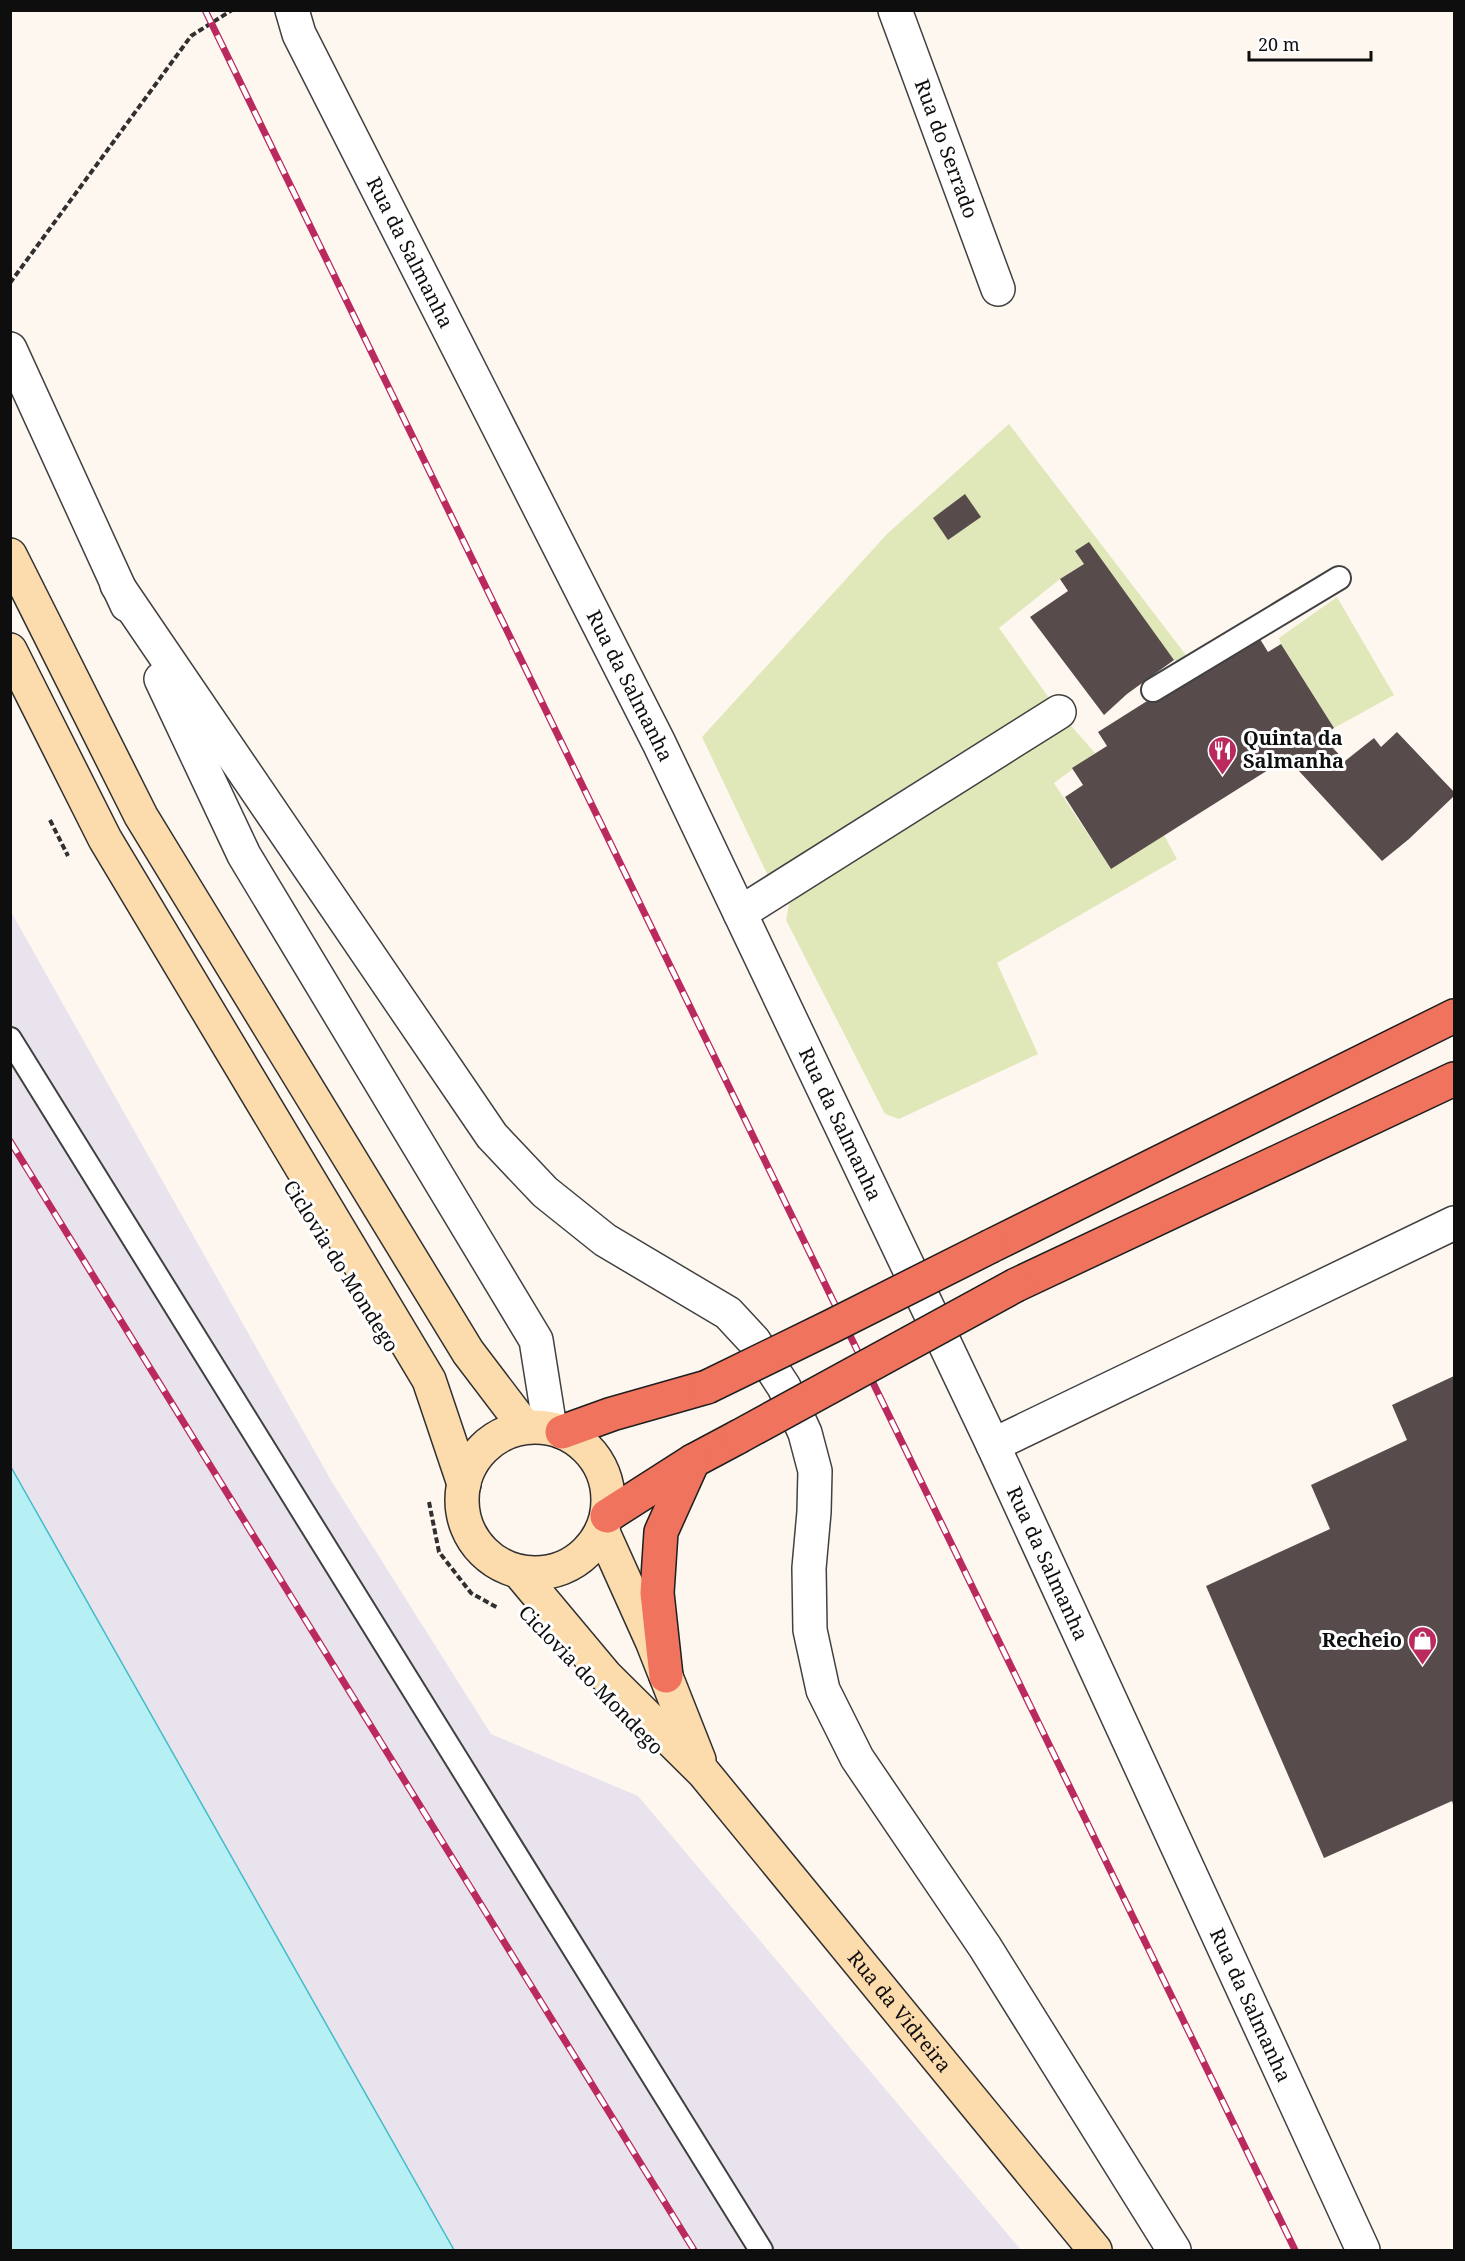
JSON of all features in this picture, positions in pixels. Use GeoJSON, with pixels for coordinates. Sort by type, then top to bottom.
{"type":"FeatureCollection","features":[{"type":"Feature","properties":{"kind":"highway"},"geometry":{"type":"LineString","coordinates":[[1416,1035],[1455,1010]]}},
{"type":"Feature","properties":{"kind":"highway"},"geometry":{"type":"LineString","coordinates":[[546,1429],[612,1414],[707,1387],[1455,1016]]}},
{"type":"Feature","properties":{"kind":"highway"},"geometry":{"type":"LineString","coordinates":[[605,1523],[693,1461],[1016,1285],[1455,1079]]}},
{"type":"Feature","properties":{"kind":"highway"},"geometry":{"type":"LineString","coordinates":[[666,1676],[657,1593],[661,1532],[693,1461]]}},
{"type":"Feature","properties":{"kind":"main road"},"geometry":{"type":"LineString","coordinates":[[10,555],[141,816],[468,1352],[546,1429],[581,1442],[595,1457],[604,1476],[608,1496],[605,1523],[588,1551],[568,1565],[544,1573],[519,1572],[498,1563],[480,1548],[468,1529],[462,1507],[464,1484],[472,1463],[486,1446],[504,1433],[546,1429]]}},
{"type":"Feature","properties":{"kind":"main road"},"geometry":{"type":"LineString","coordinates":[[10,650],[105,839],[429,1380],[464,1484]]}},
{"type":"Feature","properties":{"kind":"main road"},"geometry":{"type":"LineString","coordinates":[[605,1523],[705,1773]]}},
{"type":"Feature","properties":{"kind":"main road"},"geometry":{"type":"LineString","coordinates":[[519,1572],[606,1676],[705,1773]]}},
{"type":"Feature","properties":{"kind":"main road","name":"Rua da Vidreira"},"geometry":{"type":"LineString","coordinates":[[705,1773],[1095,2250]]}},
{"type":"Feature","properties":{"kind":"street","name":"Rua da Salmanha"},"geometry":{"type":"LineString","coordinates":[[292,10],[298,34],[659,743],[993,1445],[1363,2250]]}},
{"type":"Feature","properties":{"kind":"street","name":"Rua do Serrado"},"geometry":{"type":"LineString","coordinates":[[895,10],[998,289]]}},
{"type":"Feature","properties":{"kind":"street"},"geometry":{"type":"LineString","coordinates":[[10,349],[117,585],[244,855],[536,1340],[546,1429]]}},
{"type":"Feature","properties":{"kind":"street"},"geometry":{"type":"LineString","coordinates":[[117,585],[492,1136],[545,1192],[605,1240],[728,1312],[754,1341],[784,1387],[805,1433],[815,1471],[809,1568],[810,1630],[823,1690],[857,1758],[985,1947],[1173,2250]]}},
{"type":"Feature","properties":{"kind":"street"},"geometry":{"type":"LineString","coordinates":[[740,913],[1059,712]]}},
{"type":"Feature","properties":{"kind":"street"},"geometry":{"type":"LineString","coordinates":[[993,1445],[1455,1223]]}},
{"type":"Feature","properties":{"kind":"lane"},"geometry":{"type":"LineString","coordinates":[[1153,690],[1339,578]]}},
{"type":"Feature","properties":{"kind":"lane"},"geometry":{"type":"LineString","coordinates":[[10,1039],[761,2250]]}},
{"type":"Feature","properties":{"kind":"path"},"geometry":{"type":"LineString","coordinates":[[10,283],[191,36],[232,10]]}},
{"type":"Feature","properties":{"kind":"path"},"geometry":{"type":"LineString","coordinates":[[48,815],[74,865]]}},
{"type":"Feature","properties":{"kind":"path","name":"Ciclovia do Mondego"},"geometry":{"type":"LineString","coordinates":[[427,1492],[439,1552],[471,1593],[506,1612]]}},
{"type":"Feature","properties":{"kind":"shaded area"},"geometry":{"type":"Polygon","coordinates":[[[10,910],[332,1482],[491,1734],[638,1796],[1021,2250],[454,2250],[11,1467],[10,910]]]}},
{"type":"Feature","properties":{"kind":"green space"},"geometry":{"type":"Polygon","coordinates":[[[1009,424],[1186,655],[1177,661],[1174,660],[1103,564],[1075,551],[1084,564],[1060,579],[999,628],[1059,712],[1095,753],[1054,783],[1111,869],[1164,835],[1177,859],[997,963],[1038,1054],[899,1119],[885,1114],[786,920],[789,904],[797,898],[780,875],[770,880],[702,737],[887,534],[1009,424]]]}},
{"type":"Feature","properties":{"kind":"green space"},"geometry":{"type":"Polygon","coordinates":[[[1337,597],[1394,695],[1334,728],[1279,638],[1337,597]]]}},
{"type":"Feature","properties":{"kind":"water"},"geometry":{"type":"Polygon","coordinates":[[[11,1467],[454,2250],[11,2250],[11,1467]]]}},
{"type":"Feature","properties":{"kind":"building"},"geometry":{"type":"Polygon","coordinates":[[[965,494],[981,517],[948,540],[933,518],[965,494]]]}},
{"type":"Feature","properties":{"kind":"building"},"geometry":{"type":"Polygon","coordinates":[[[1089,542],[1174,660],[1127,694],[1104,715],[1030,617],[1068,591],[1060,579],[1084,564],[1075,551],[1089,542]]]}},
{"type":"Feature","properties":{"kind":"building"},"geometry":{"type":"Polygon","coordinates":[[[1260,639],[1268,652],[1281,644],[1334,728],[1322,736],[1345,761],[1374,738],[1381,747],[1397,732],[1454,792],[1454,796],[1382,861],[1287,758],[1111,869],[1065,797],[1083,785],[1072,768],[1107,746],[1098,732],[1193,672],[1197,678],[1260,639]]]}},
{"type":"Feature","properties":{"kind":"building"},"geometry":{"type":"Polygon","coordinates":[[[1454,1376],[1454,1807],[1452,1801],[1324,1858],[1206,1586],[1330,1529],[1311,1485],[1407,1440],[1392,1405],[1454,1376]]]}},
{"type":"Feature","properties":{"kind":"railway"},"geometry":{"type":"LineString","coordinates":[[205,10],[1295,2250]]}},
{"type":"Feature","properties":{"kind":"railway"},"geometry":{"type":"LineString","coordinates":[[10,1141],[694,2250]]}},
{"type":"Feature","properties":{"kind":"place","name":"Quinta da Salmanha"},"geometry":{"type":"Point","coordinates":[1222,776]}},
{"type":"Feature","properties":{"kind":"place","name":"Recheio"},"geometry":{"type":"Point","coordinates":[1423,1666]}}]}
